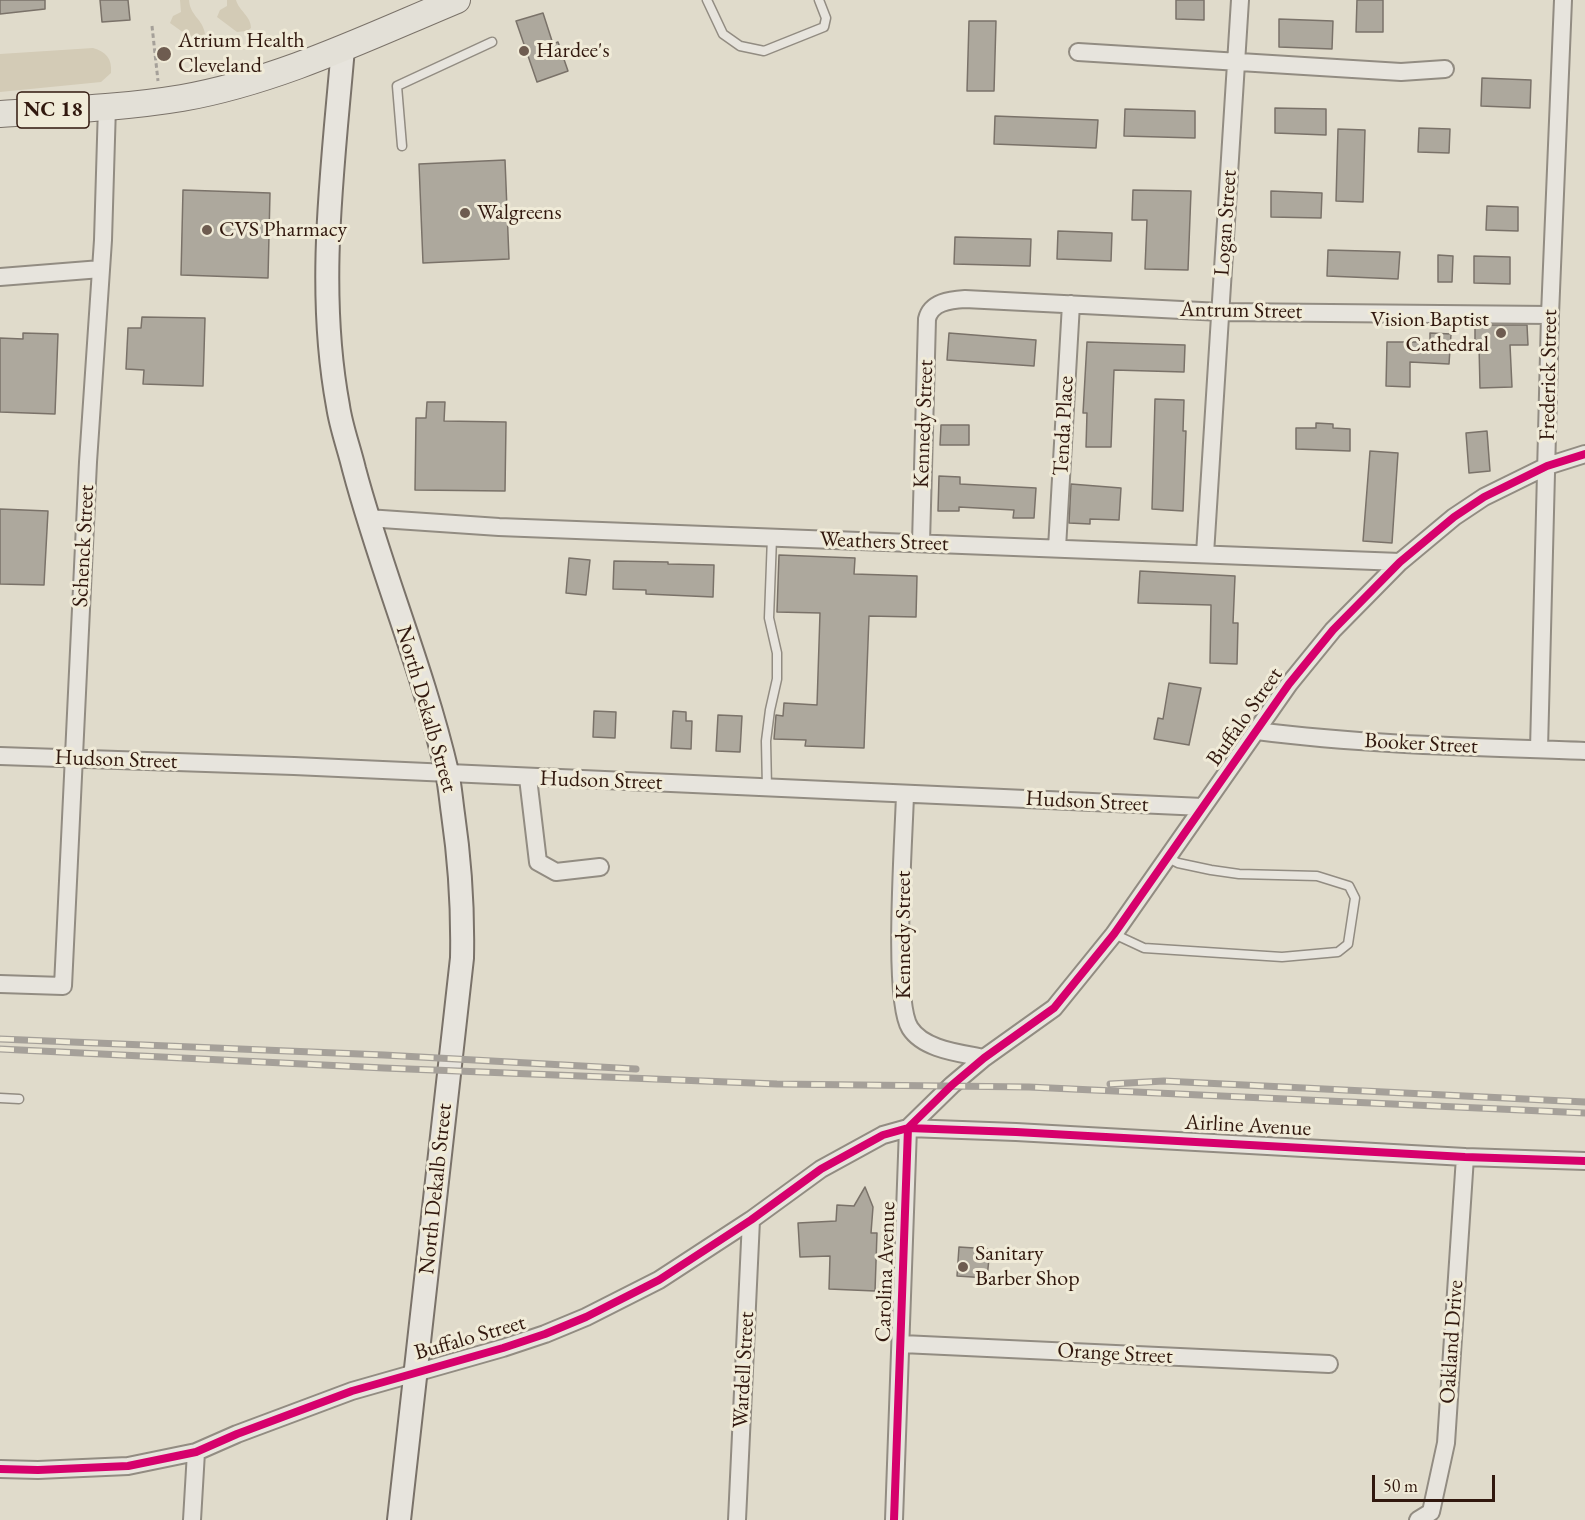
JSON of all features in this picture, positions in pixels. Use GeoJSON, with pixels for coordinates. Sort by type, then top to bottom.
{"type":"FeatureCollection","features":[{"type":"Feature","properties":{"kind":"main road","name":"NC 18"},"geometry":{"type":"LineString","coordinates":[[0,114],[183,98],[249,82],[343,48],[457,0]]}},
{"type":"Feature","properties":{"kind":"main road","name":"North Dekalb Street"},"geometry":{"type":"LineString","coordinates":[[343,48],[330,211],[327,296],[329,340],[338,407],[367,518],[425,692],[448,774],[463,916],[462,958],[399,1520]]}},
{"type":"Feature","properties":{"kind":"street","name":"Logan Street"},"geometry":{"type":"LineString","coordinates":[[1205,554],[1240,0]]}},
{"type":"Feature","properties":{"kind":"street","name":"Frederick Street"},"geometry":{"type":"LineString","coordinates":[[1539,749],[1548,466],[1550,315],[1563,0]]}},
{"type":"Feature","properties":{"kind":"street"},"geometry":{"type":"LineString","coordinates":[[1078,52],[1401,72],[1445,69]]}},
{"type":"Feature","properties":{"kind":"street","name":"Schenck Street"},"geometry":{"type":"LineString","coordinates":[[0,984],[63,986],[88,462],[101,268],[106,106]]}},
{"type":"Feature","properties":{"kind":"street"},"geometry":{"type":"LineString","coordinates":[[0,277],[101,268]]}},
{"type":"Feature","properties":{"kind":"street","name":"Antrum Street"},"geometry":{"type":"LineString","coordinates":[[934,307],[965,298],[1221,312],[1550,315]]}},
{"type":"Feature","properties":{"kind":"street","name":"Tenda Place"},"geometry":{"type":"LineString","coordinates":[[1057,548],[1071,304]]}},
{"type":"Feature","properties":{"kind":"street","name":"Kennedy Street"},"geometry":{"type":"LineString","coordinates":[[921,543],[927,319],[934,307]]}},
{"type":"Feature","properties":{"kind":"street","name":"Buffalo Street"},"geometry":{"type":"LineString","coordinates":[[984,1058],[1054,1008],[1114,934],[1289,684],[1333,630],[1400,562],[1454,517],[1484,497],[1548,466],[1585,454]]}},
{"type":"Feature","properties":{"kind":"street","name":"Weathers Street"},"geometry":{"type":"LineString","coordinates":[[367,518],[499,527],[1400,562]]}},
{"type":"Feature","properties":{"kind":"street","name":"Booker Street"},"geometry":{"type":"LineString","coordinates":[[1257,732],[1418,744],[1585,751]]}},
{"type":"Feature","properties":{"kind":"street","name":"Hudson Street"},"geometry":{"type":"LineString","coordinates":[[0,756],[1203,807]]}},
{"type":"Feature","properties":{"kind":"street"},"geometry":{"type":"LineString","coordinates":[[528,778],[538,862],[556,872],[600,867]]}},
{"type":"Feature","properties":{"kind":"street","name":"Kennedy Street"},"geometry":{"type":"LineString","coordinates":[[905,794],[901,950],[904,1013],[909,1027],[921,1040],[948,1050],[984,1058]]}},
{"type":"Feature","properties":{"kind":"street"},"geometry":{"type":"LineString","coordinates":[[908,1128],[952,1085],[984,1058]]}},
{"type":"Feature","properties":{"kind":"street","name":"Buffalo Street"},"geometry":{"type":"LineString","coordinates":[[0,1469],[38,1470],[128,1466],[196,1452],[352,1390],[503,1348],[586,1317],[659,1281],[751,1220],[821,1169],[883,1135],[908,1128]]}},
{"type":"Feature","properties":{"kind":"street","name":"Airline Avenue"},"geometry":{"type":"LineString","coordinates":[[908,1128],[1040,1133],[1465,1157],[1585,1161]]}},
{"type":"Feature","properties":{"kind":"street","name":"Carolina Avenue"},"geometry":{"type":"LineString","coordinates":[[894,1520],[908,1128]]}},
{"type":"Feature","properties":{"kind":"street","name":"Oakland Drive"},"geometry":{"type":"LineString","coordinates":[[1427,1517],[1446,1443],[1465,1157]]}},
{"type":"Feature","properties":{"kind":"street","name":"Wardell Street"},"geometry":{"type":"LineString","coordinates":[[737,1520],[751,1220]]}},
{"type":"Feature","properties":{"kind":"street","name":"Orange Street"},"geometry":{"type":"LineString","coordinates":[[902,1344],[1329,1364]]}},
{"type":"Feature","properties":{"kind":"street"},"geometry":{"type":"LineString","coordinates":[[192,1520],[196,1452]]}},
{"type":"Feature","properties":{"kind":"lane"},"geometry":{"type":"LineString","coordinates":[[707,0],[723,34],[740,46],[764,51],[824,27],[826,18],[819,0]]}},
{"type":"Feature","properties":{"kind":"lane"},"geometry":{"type":"LineString","coordinates":[[402,147],[397,86],[492,42]]}},
{"type":"Feature","properties":{"kind":"lane"},"geometry":{"type":"LineString","coordinates":[[767,788],[766,741],[777,679],[777,653],[769,618],[772,537]]}},
{"type":"Feature","properties":{"kind":"lane"},"geometry":{"type":"LineString","coordinates":[[1114,934],[1144,948],[1282,957],[1338,952],[1348,944],[1355,898],[1349,886],[1317,876],[1239,874],[1211,870],[1178,863],[1168,858]]}},
{"type":"Feature","properties":{"kind":"lane"},"geometry":{"type":"LineString","coordinates":[[0,1098],[19,1099]]}},
{"type":"Feature","properties":{"kind":"path"},"geometry":{"type":"LineString","coordinates":[[152,26],[160,100]]}},
{"type":"Feature","properties":{"kind":"shaded area"},"geometry":{"type":"Polygon","coordinates":[[[180,0],[189,0],[192,10],[204,29],[205,34],[201,38],[191,38],[170,23],[173,16],[181,12],[180,0]]]}},
{"type":"Feature","properties":{"kind":"shaded area"},"geometry":{"type":"Polygon","coordinates":[[[227,0],[236,0],[247,17],[251,28],[247,31],[237,32],[217,17],[220,10],[227,6],[227,0]]]}},
{"type":"Feature","properties":{"kind":"shaded area"},"geometry":{"type":"Polygon","coordinates":[[[93,48],[105,54],[110,63],[111,73],[101,82],[0,92],[0,54],[93,48]]]}},
{"type":"Feature","properties":{"kind":"building"},"geometry":{"type":"Polygon","coordinates":[[[0,0],[45,0],[45,9],[0,14],[0,0]]]}},
{"type":"Feature","properties":{"kind":"building"},"geometry":{"type":"Polygon","coordinates":[[[100,0],[128,0],[130,20],[102,22],[100,0]]]}},
{"type":"Feature","properties":{"kind":"building"},"geometry":{"type":"Polygon","coordinates":[[[1176,0],[1204,0],[1204,20],[1176,19],[1176,0]]]}},
{"type":"Feature","properties":{"kind":"building"},"geometry":{"type":"Polygon","coordinates":[[[1357,0],[1383,0],[1383,32],[1356,32],[1357,0]]]}},
{"type":"Feature","properties":{"kind":"building"},"geometry":{"type":"Polygon","coordinates":[[[543,13],[553,44],[558,42],[568,71],[537,82],[516,21],[543,13]]]}},
{"type":"Feature","properties":{"kind":"building"},"geometry":{"type":"Polygon","coordinates":[[[1279,19],[1333,21],[1332,49],[1279,47],[1279,19]]]}},
{"type":"Feature","properties":{"kind":"building"},"geometry":{"type":"Polygon","coordinates":[[[969,21],[996,21],[994,91],[967,91],[969,21]]]}},
{"type":"Feature","properties":{"kind":"building"},"geometry":{"type":"Polygon","coordinates":[[[1482,78],[1531,80],[1530,108],[1481,106],[1482,78]]]}},
{"type":"Feature","properties":{"kind":"building"},"geometry":{"type":"Polygon","coordinates":[[[1275,108],[1326,109],[1326,135],[1275,133],[1275,108]]]}},
{"type":"Feature","properties":{"kind":"building"},"geometry":{"type":"Polygon","coordinates":[[[1125,109],[1195,111],[1195,138],[1124,136],[1125,109]]]}},
{"type":"Feature","properties":{"kind":"building"},"geometry":{"type":"Polygon","coordinates":[[[995,116],[1098,120],[1096,148],[994,144],[995,116]]]}},
{"type":"Feature","properties":{"kind":"building"},"geometry":{"type":"Polygon","coordinates":[[[1419,128],[1450,129],[1449,153],[1418,152],[1419,128]]]}},
{"type":"Feature","properties":{"kind":"building"},"geometry":{"type":"Polygon","coordinates":[[[1338,129],[1365,130],[1363,202],[1336,201],[1338,129]]]}},
{"type":"Feature","properties":{"kind":"building"},"geometry":{"type":"Polygon","coordinates":[[[505,160],[509,259],[423,263],[419,164],[505,160]]]}},
{"type":"Feature","properties":{"kind":"building"},"geometry":{"type":"Polygon","coordinates":[[[183,190],[270,193],[268,278],[181,275],[183,190]]]}},
{"type":"Feature","properties":{"kind":"building"},"geometry":{"type":"Polygon","coordinates":[[[1133,190],[1191,191],[1188,270],[1145,269],[1147,220],[1132,220],[1133,190]]]}},
{"type":"Feature","properties":{"kind":"building"},"geometry":{"type":"Polygon","coordinates":[[[1271,191],[1322,193],[1321,218],[1271,217],[1271,191]]]}},
{"type":"Feature","properties":{"kind":"building"},"geometry":{"type":"Polygon","coordinates":[[[1487,206],[1518,207],[1518,231],[1486,230],[1487,206]]]}},
{"type":"Feature","properties":{"kind":"building"},"geometry":{"type":"Polygon","coordinates":[[[1058,231],[1112,233],[1111,261],[1057,259],[1058,231]]]}},
{"type":"Feature","properties":{"kind":"building"},"geometry":{"type":"Polygon","coordinates":[[[955,237],[1031,239],[1030,266],[954,264],[955,237]]]}},
{"type":"Feature","properties":{"kind":"building"},"geometry":{"type":"Polygon","coordinates":[[[1328,250],[1400,252],[1398,279],[1327,276],[1328,250]]]}},
{"type":"Feature","properties":{"kind":"building"},"geometry":{"type":"Polygon","coordinates":[[[1438,255],[1453,256],[1452,282],[1438,282],[1438,255]]]}},
{"type":"Feature","properties":{"kind":"building"},"geometry":{"type":"Polygon","coordinates":[[[1474,256],[1510,257],[1510,284],[1474,283],[1474,256]]]}},
{"type":"Feature","properties":{"kind":"building"},"geometry":{"type":"Polygon","coordinates":[[[142,317],[205,318],[203,386],[143,384],[144,370],[126,369],[128,328],[141,328],[142,317]]]}},
{"type":"Feature","properties":{"kind":"building"},"geometry":{"type":"Polygon","coordinates":[[[1475,325],[1527,325],[1528,345],[1510,345],[1512,387],[1480,388],[1479,345],[1475,345],[1475,325]]]}},
{"type":"Feature","properties":{"kind":"building"},"geometry":{"type":"Polygon","coordinates":[[[23,333],[58,334],[55,414],[0,412],[0,338],[23,339],[23,333]]]}},
{"type":"Feature","properties":{"kind":"building"},"geometry":{"type":"Polygon","coordinates":[[[949,333],[1036,340],[1034,366],[947,360],[949,333]]]}},
{"type":"Feature","properties":{"kind":"building"},"geometry":{"type":"Polygon","coordinates":[[[1430,333],[1451,334],[1449,364],[1410,362],[1410,387],[1386,386],[1387,342],[1430,342],[1430,333]]]}},
{"type":"Feature","properties":{"kind":"building"},"geometry":{"type":"Polygon","coordinates":[[[1087,342],[1185,345],[1184,372],[1114,370],[1111,447],[1086,447],[1087,413],[1083,413],[1087,342]]]}},
{"type":"Feature","properties":{"kind":"building"},"geometry":{"type":"Polygon","coordinates":[[[1155,399],[1184,400],[1183,431],[1186,431],[1183,511],[1152,509],[1155,399]]]}},
{"type":"Feature","properties":{"kind":"building"},"geometry":{"type":"Polygon","coordinates":[[[427,402],[445,402],[444,421],[506,422],[505,491],[415,490],[416,418],[426,418],[427,402]]]}},
{"type":"Feature","properties":{"kind":"building"},"geometry":{"type":"Polygon","coordinates":[[[1316,423],[1333,424],[1333,428],[1350,429],[1350,451],[1296,449],[1296,428],[1316,428],[1316,423]]]}},
{"type":"Feature","properties":{"kind":"building"},"geometry":{"type":"Polygon","coordinates":[[[941,425],[969,425],[969,445],[940,445],[941,425]]]}},
{"type":"Feature","properties":{"kind":"building"},"geometry":{"type":"Polygon","coordinates":[[[1487,431],[1490,471],[1469,473],[1466,433],[1487,431]]]}},
{"type":"Feature","properties":{"kind":"building"},"geometry":{"type":"Polygon","coordinates":[[[1370,451],[1398,453],[1392,543],[1363,541],[1370,451]]]}},
{"type":"Feature","properties":{"kind":"building"},"geometry":{"type":"Polygon","coordinates":[[[939,476],[960,477],[960,484],[1036,488],[1034,518],[1013,518],[1014,510],[959,507],[959,511],[938,511],[939,476]]]}},
{"type":"Feature","properties":{"kind":"building"},"geometry":{"type":"Polygon","coordinates":[[[1071,484],[1121,488],[1119,520],[1090,519],[1090,524],[1069,523],[1071,484]]]}},
{"type":"Feature","properties":{"kind":"building"},"geometry":{"type":"Polygon","coordinates":[[[0,509],[48,511],[44,585],[0,584],[0,509]]]}},
{"type":"Feature","properties":{"kind":"building"},"geometry":{"type":"Polygon","coordinates":[[[779,555],[855,558],[854,574],[917,576],[916,617],[869,616],[864,748],[805,746],[806,740],[774,739],[776,715],[783,716],[784,703],[817,705],[820,613],[777,612],[779,555]]]}},
{"type":"Feature","properties":{"kind":"building"},"geometry":{"type":"Polygon","coordinates":[[[569,558],[590,560],[586,595],[566,593],[569,558]]]}},
{"type":"Feature","properties":{"kind":"building"},"geometry":{"type":"Polygon","coordinates":[[[614,561],[714,565],[713,597],[646,594],[646,590],[613,589],[614,561]]]}},
{"type":"Feature","properties":{"kind":"building"},"geometry":{"type":"Polygon","coordinates":[[[1140,571],[1235,576],[1233,623],[1238,623],[1237,664],[1210,663],[1211,605],[1138,603],[1140,571]]]}},
{"type":"Feature","properties":{"kind":"building"},"geometry":{"type":"Polygon","coordinates":[[[1169,683],[1201,688],[1189,745],[1154,739],[1158,718],[1163,719],[1169,683]]]}},
{"type":"Feature","properties":{"kind":"building"},"geometry":{"type":"Polygon","coordinates":[[[594,711],[616,712],[615,738],[593,737],[594,711]]]}},
{"type":"Feature","properties":{"kind":"building"},"geometry":{"type":"Polygon","coordinates":[[[673,711],[686,712],[686,721],[692,721],[691,749],[671,748],[673,711]]]}},
{"type":"Feature","properties":{"kind":"building"},"geometry":{"type":"Polygon","coordinates":[[[718,715],[742,716],[740,752],[716,751],[718,715]]]}},
{"type":"Feature","properties":{"kind":"building"},"geometry":{"type":"Polygon","coordinates":[[[865,1187],[873,1207],[871,1233],[877,1233],[875,1291],[829,1289],[830,1256],[800,1257],[798,1223],[836,1221],[837,1205],[854,1206],[865,1187]]]}},
{"type":"Feature","properties":{"kind":"building"},"geometry":{"type":"Polygon","coordinates":[[[959,1247],[990,1249],[987,1278],[957,1276],[959,1247]]]}},
{"type":"Feature","properties":{"kind":"railway"},"geometry":{"type":"LineString","coordinates":[[0,1039],[384,1055],[636,1069]]}},
{"type":"Feature","properties":{"kind":"railway"},"geometry":{"type":"LineString","coordinates":[[0,1049],[777,1084],[1029,1087],[1585,1113]]}},
{"type":"Feature","properties":{"kind":"railway"},"geometry":{"type":"LineString","coordinates":[[1110,1084],[1164,1081],[1585,1102]]}},
{"type":"Feature","properties":{"kind":"cycle path"},"geometry":{"type":"LineString","coordinates":[[894,1520],[908,1128],[952,1085],[984,1058],[1054,1008],[1114,934],[1289,684],[1333,630],[1400,562],[1454,517],[1484,497],[1547,466],[1585,454]]}},
{"type":"Feature","properties":{"kind":"cycle path"},"geometry":{"type":"LineString","coordinates":[[0,1469],[38,1470],[128,1466],[196,1452],[237,1434],[352,1391],[545,1334],[586,1317],[659,1280],[751,1220],[821,1169],[883,1135],[908,1128],[1465,1157],[1585,1161]]}},
{"type":"Feature","properties":{"kind":"place","name":"Hardee's"},"geometry":{"type":"Point","coordinates":[524,51]}},
{"type":"Feature","properties":{"kind":"place","name":"Atrium Health Cleveland"},"geometry":{"type":"Point","coordinates":[164,54]}},
{"type":"Feature","properties":{"kind":"place","name":"Walgreens"},"geometry":{"type":"Point","coordinates":[465,213]}},
{"type":"Feature","properties":{"kind":"place","name":"CVS Pharmacy"},"geometry":{"type":"Point","coordinates":[207,230]}},
{"type":"Feature","properties":{"kind":"place","name":"Vision Baptist Cathedral"},"geometry":{"type":"Point","coordinates":[1501,333]}},
{"type":"Feature","properties":{"kind":"place","name":"Sanitary Barber Shop"},"geometry":{"type":"Point","coordinates":[963,1267]}}]}
